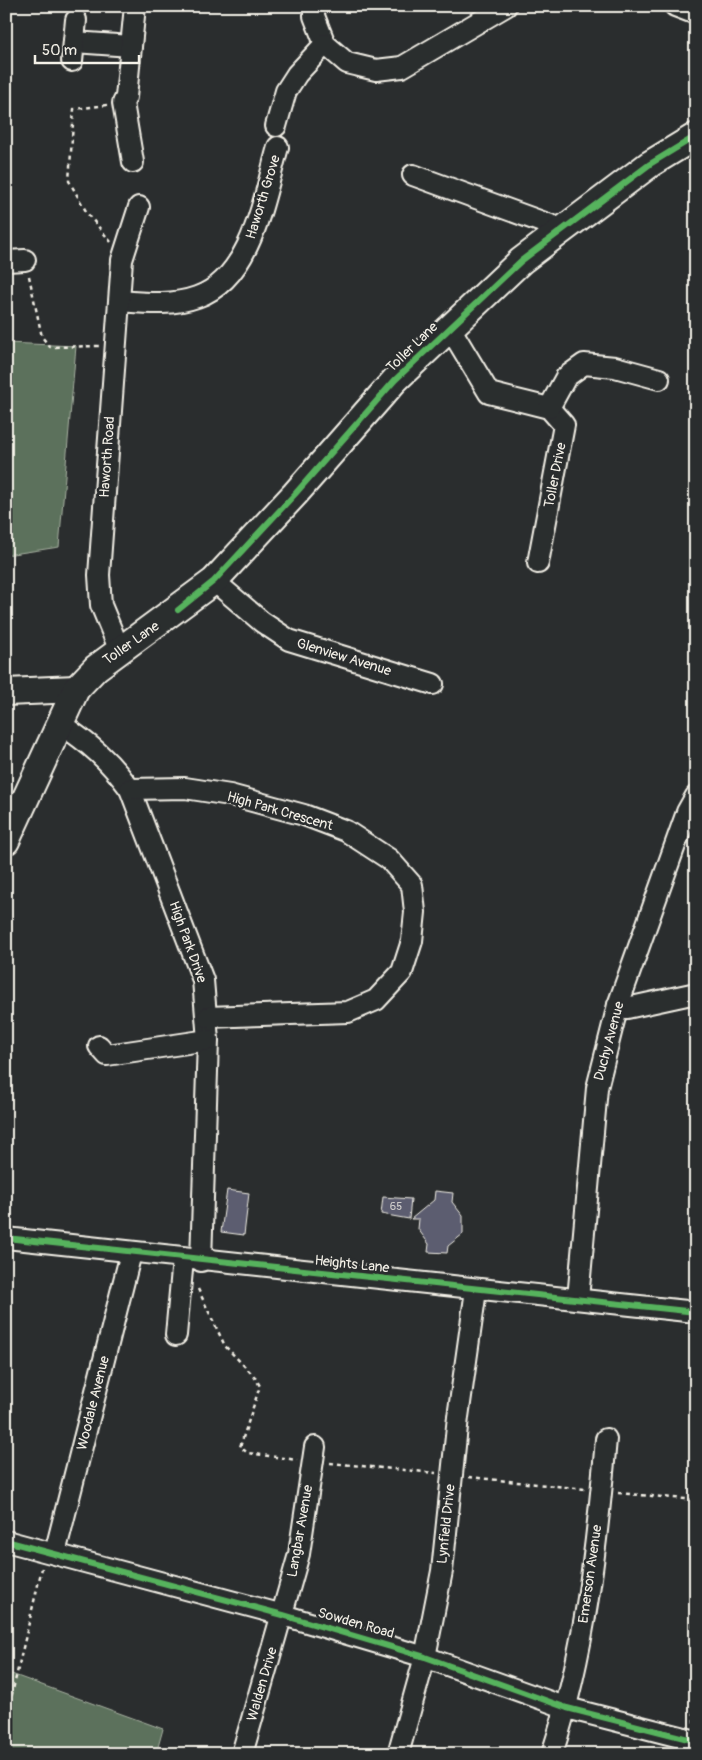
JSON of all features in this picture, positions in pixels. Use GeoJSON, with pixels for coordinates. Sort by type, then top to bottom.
{"type":"FeatureCollection","features":[{"type":"Feature","properties":{"kind":"main road","name":"Toller Lane"},"geometry":{"type":"LineString","coordinates":[[76,688],[96,668],[214,581],[295,494],[396,380],[520,261],[650,164],[696,136]]}},
{"type":"Feature","properties":{"kind":"main road"},"geometry":{"type":"LineString","coordinates":[[6,692],[76,688],[6,841]]}},
{"type":"Feature","properties":{"kind":"street"},"geometry":{"type":"LineString","coordinates":[[133,162],[125,100],[135,6]]}},
{"type":"Feature","properties":{"kind":"street"},"geometry":{"type":"LineString","coordinates":[[314,6],[314,16],[325,44],[348,64],[376,70],[402,67],[506,6]]}},
{"type":"Feature","properties":{"kind":"street"},"geometry":{"type":"LineString","coordinates":[[675,6],[696,14]]}},
{"type":"Feature","properties":{"kind":"street"},"geometry":{"type":"LineString","coordinates":[[76,20],[73,52],[131,46]]}},
{"type":"Feature","properties":{"kind":"street"},"geometry":{"type":"LineString","coordinates":[[276,126],[286,91],[297,74],[325,44]]}},
{"type":"Feature","properties":{"kind":"street","name":"Haworth Grove"},"geometry":{"type":"LineString","coordinates":[[120,301],[167,303],[198,297],[214,288],[229,274],[241,260],[252,239],[278,147]]}},
{"type":"Feature","properties":{"kind":"street"},"geometry":{"type":"LineString","coordinates":[[414,175],[564,230]]}},
{"type":"Feature","properties":{"kind":"street","name":"Haworth Road"},"geometry":{"type":"LineString","coordinates":[[120,651],[101,605],[100,575],[122,260],[139,207]]}},
{"type":"Feature","properties":{"kind":"street"},"geometry":{"type":"LineString","coordinates":[[450,328],[490,393],[549,408],[566,377],[584,364],[615,367],[660,379]]}},
{"type":"Feature","properties":{"kind":"street","name":"Toller Drive"},"geometry":{"type":"LineString","coordinates":[[538,563],[564,425],[549,408]]}},
{"type":"Feature","properties":{"kind":"street","name":"Glenview Avenue"},"geometry":{"type":"LineString","coordinates":[[214,581],[262,622],[289,640],[433,684]]}},
{"type":"Feature","properties":{"kind":"street","name":"High Park Drive"},"geometry":{"type":"LineString","coordinates":[[59,723],[90,744],[113,765],[130,789],[203,980],[208,1017],[208,1040],[192,1260],[176,1336]]}},
{"type":"Feature","properties":{"kind":"street","name":"High Park Crescent"},"geometry":{"type":"LineString","coordinates":[[130,789],[184,788],[230,795],[304,815],[346,832],[389,859],[412,885],[415,912],[412,940],[402,972],[376,1000],[348,1012],[208,1017]]}},
{"type":"Feature","properties":{"kind":"street","name":"Duchy Avenue"},"geometry":{"type":"LineString","coordinates":[[578,1300],[597,1088],[618,1005],[687,812],[696,796]]}},
{"type":"Feature","properties":{"kind":"street"},"geometry":{"type":"LineString","coordinates":[[618,1005],[627,1008],[696,993]]}},
{"type":"Feature","properties":{"kind":"street"},"geometry":{"type":"LineString","coordinates":[[99,1046],[107,1055],[208,1040]]}},
{"type":"Feature","properties":{"kind":"street","name":"Heights Lane"},"geometry":{"type":"LineString","coordinates":[[6,1238],[192,1260],[696,1312]]}},
{"type":"Feature","properties":{"kind":"street","name":"Woodale Avenue"},"geometry":{"type":"LineString","coordinates":[[51,1552],[131,1253]]}},
{"type":"Feature","properties":{"kind":"street","name":"Lynfield Drive"},"geometry":{"type":"LineString","coordinates":[[398,1754],[425,1657],[442,1571],[452,1474],[476,1290]]}},
{"type":"Feature","properties":{"kind":"street","name":"Emerson Avenue"},"geometry":{"type":"LineString","coordinates":[[552,1754],[566,1708],[581,1646],[602,1491],[606,1439]]}},
{"type":"Feature","properties":{"kind":"street","name":"Langbar Avenue"},"geometry":{"type":"LineString","coordinates":[[283,1615],[298,1554],[314,1454]]}},
{"type":"Feature","properties":{"kind":"street","name":"Sowden Road"},"geometry":{"type":"LineString","coordinates":[[6,1541],[283,1615],[425,1657],[566,1708],[695,1741]]}},
{"type":"Feature","properties":{"kind":"street","name":"Walden Drive"},"geometry":{"type":"LineString","coordinates":[[242,1754],[283,1615]]}},
{"type":"Feature","properties":{"kind":"path"},"geometry":{"type":"LineString","coordinates":[[122,260],[87,213],[69,182],[74,109],[125,100]]}},
{"type":"Feature","properties":{"kind":"path"},"geometry":{"type":"LineString","coordinates":[[16,261],[42,337],[50,347],[116,345]]}},
{"type":"Feature","properties":{"kind":"path"},"geometry":{"type":"LineString","coordinates":[[196,1285],[225,1346],[254,1376],[260,1386],[240,1447],[248,1453],[314,1454],[452,1474],[696,1500],[692,1672],[695,1741]]}},
{"type":"Feature","properties":{"kind":"path"},"geometry":{"type":"LineString","coordinates":[[6,1719],[51,1552]]}},
{"type":"Feature","properties":{"kind":"green space"},"geometry":{"type":"Polygon","coordinates":[[[6,343],[76,346],[59,547],[6,555],[6,343]]]}},
{"type":"Feature","properties":{"kind":"green space"},"geometry":{"type":"Polygon","coordinates":[[[6,1672],[163,1729],[156,1754],[6,1754],[6,1672]]]}},
{"type":"Feature","properties":{"kind":"building"},"geometry":{"type":"Polygon","coordinates":[[[227,1190],[249,1193],[244,1235],[221,1232],[227,1190]]]}},
{"type":"Feature","properties":{"kind":"building"},"geometry":{"type":"Polygon","coordinates":[[[435,1191],[453,1193],[452,1202],[463,1216],[463,1234],[448,1246],[447,1253],[428,1252],[429,1244],[418,1229],[419,1219],[411,1219],[434,1200],[435,1191]]]}},
{"type":"Feature","properties":{"kind":"building"},"geometry":{"type":"Polygon","coordinates":[[[383,1197],[411,1199],[409,1219],[381,1214],[383,1197]]]}},
{"type":"Feature","properties":{"kind":"cycle path"},"geometry":{"type":"LineString","coordinates":[[178,610],[214,581],[295,494],[395,380],[521,261],[650,164],[696,136]]}},
{"type":"Feature","properties":{"kind":"cycle path"},"geometry":{"type":"LineString","coordinates":[[6,1238],[696,1312]]}},
{"type":"Feature","properties":{"kind":"cycle path"},"geometry":{"type":"LineString","coordinates":[[6,1541],[283,1615],[425,1657],[567,1708],[696,1741]]}}]}
